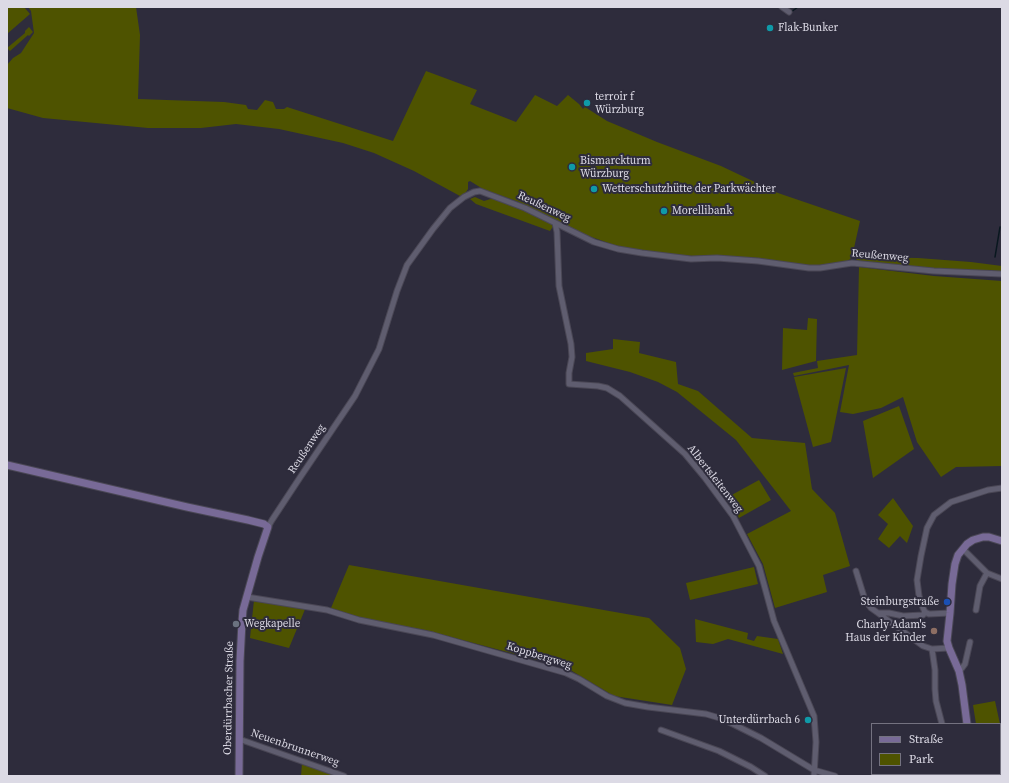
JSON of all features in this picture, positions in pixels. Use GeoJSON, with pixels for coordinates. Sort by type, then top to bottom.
{"type":"FeatureCollection","features":[{"type":"Feature","properties":{"kind":"street"},"geometry":{"type":"LineString","coordinates":[[782,7],[789,12]]}},
{"type":"Feature","properties":{"kind":"street","name":"Reußenweg"},"geometry":{"type":"LineString","coordinates":[[268,528],[355,396],[379,350],[396,291],[407,265],[450,208],[464,197],[474,192],[480,191],[526,208],[594,242],[618,249],[663,256],[691,259],[717,258],[758,261],[809,268],[820,268],[852,263],[934,271],[1002,274]]}},
{"type":"Feature","properties":{"kind":"street","name":"Albertsleitenweg"},"geometry":{"type":"LineString","coordinates":[[556,223],[559,286],[571,344],[572,357],[569,373],[570,384],[598,386],[606,388],[620,396],[685,454],[733,516],[759,566],[774,621],[814,716],[816,742],[814,776]]}},
{"type":"Feature","properties":{"kind":"street"},"geometry":{"type":"LineString","coordinates":[[7,464],[248,520],[264,524],[268,528]]}},
{"type":"Feature","properties":{"kind":"street"},"geometry":{"type":"LineString","coordinates":[[950,613],[929,614],[925,612],[919,596],[917,580],[927,528],[934,516],[951,502],[988,490],[1002,488]]}},
{"type":"Feature","properties":{"kind":"street","name":"Oberdürrbacher Straße"},"geometry":{"type":"LineString","coordinates":[[239,776],[239,676],[243,610],[268,528]]}},
{"type":"Feature","properties":{"kind":"street"},"geometry":{"type":"LineString","coordinates":[[968,723],[959,671],[947,641],[954,568],[958,555],[967,544],[973,540],[989,537],[1002,541]]}},
{"type":"Feature","properties":{"kind":"street"},"geometry":{"type":"LineString","coordinates":[[963,549],[987,573],[1002,579]]}},
{"type":"Feature","properties":{"kind":"street"},"geometry":{"type":"LineString","coordinates":[[856,571],[865,600],[871,608],[923,646],[932,649],[949,648]]}},
{"type":"Feature","properties":{"kind":"street"},"geometry":{"type":"LineString","coordinates":[[976,610],[980,586],[987,573]]}},
{"type":"Feature","properties":{"kind":"street","name":"Koppbergweg"},"geometry":{"type":"LineString","coordinates":[[247,597],[327,610],[360,620],[433,635],[566,673],[607,696],[625,703],[706,714],[723,719],[761,738],[814,770],[835,776]]}},
{"type":"Feature","properties":{"kind":"street"},"geometry":{"type":"LineString","coordinates":[[878,613],[903,616],[923,615],[925,612]]}},
{"type":"Feature","properties":{"kind":"street"},"geometry":{"type":"LineString","coordinates":[[959,671],[965,664],[970,642]]}},
{"type":"Feature","properties":{"kind":"street"},"geometry":{"type":"LineString","coordinates":[[932,649],[935,670],[936,701],[942,723]]}},
{"type":"Feature","properties":{"kind":"street"},"geometry":{"type":"LineString","coordinates":[[661,730],[719,751],[751,767],[765,776]]}},
{"type":"Feature","properties":{"kind":"street","name":"Neuenbrunnerweg"},"geometry":{"type":"LineString","coordinates":[[239,740],[344,776]]}},
{"type":"Feature","properties":{"kind":"green space"},"geometry":{"type":"Polygon","coordinates":[[[7,7],[24,7],[30,14],[7,34],[7,7]]]}},
{"type":"Feature","properties":{"kind":"green space"},"geometry":{"type":"Polygon","coordinates":[[[28,7],[136,7],[140,35],[138,99],[224,102],[246,105],[248,109],[257,110],[265,100],[273,102],[276,109],[284,109],[287,107],[393,141],[426,71],[477,90],[470,104],[516,122],[535,95],[557,106],[568,95],[583,109],[585,107],[607,121],[721,166],[778,193],[860,221],[852,257],[846,263],[805,266],[758,258],[661,254],[620,247],[583,234],[519,202],[483,189],[470,181],[468,182],[468,189],[464,195],[460,196],[414,171],[374,153],[343,143],[279,129],[236,124],[201,128],[148,128],[43,118],[7,108],[7,65],[13,58],[21,53],[34,33],[31,11],[28,7]]]}},
{"type":"Feature","properties":{"kind":"green space"},"geometry":{"type":"Polygon","coordinates":[[[29,27],[33,32],[10,51],[7,48],[25,33],[29,27]]]}},
{"type":"Feature","properties":{"kind":"green space"},"geometry":{"type":"Polygon","coordinates":[[[475,197],[484,201],[494,198],[529,211],[554,225],[550,231],[476,204],[470,199],[475,197]]]}},
{"type":"Feature","properties":{"kind":"green space"},"geometry":{"type":"Polygon","coordinates":[[[857,257],[918,258],[971,262],[1002,266],[1002,272],[945,270],[856,262],[857,257]]]}},
{"type":"Feature","properties":{"kind":"green space"},"geometry":{"type":"Polygon","coordinates":[[[859,267],[934,276],[1002,281],[1002,466],[956,467],[941,477],[917,442],[903,397],[881,408],[853,414],[840,412],[849,365],[794,376],[793,373],[818,368],[817,361],[857,355],[859,267]]]}},
{"type":"Feature","properties":{"kind":"green space"},"geometry":{"type":"Polygon","coordinates":[[[808,318],[817,319],[816,361],[782,370],[783,328],[807,330],[808,318]]]}},
{"type":"Feature","properties":{"kind":"green space"},"geometry":{"type":"Polygon","coordinates":[[[613,339],[640,342],[639,353],[676,362],[678,384],[698,391],[752,438],[805,443],[812,489],[835,513],[850,566],[823,575],[827,592],[775,608],[763,564],[747,534],[791,511],[736,440],[677,392],[658,382],[630,372],[586,361],[586,353],[613,349],[613,339]]]}},
{"type":"Feature","properties":{"kind":"green space"},"geometry":{"type":"Polygon","coordinates":[[[846,368],[831,442],[813,447],[794,377],[846,368]]]}},
{"type":"Feature","properties":{"kind":"green space"},"geometry":{"type":"Polygon","coordinates":[[[899,406],[914,449],[873,478],[863,421],[899,406]]]}},
{"type":"Feature","properties":{"kind":"green space"},"geometry":{"type":"Polygon","coordinates":[[[759,480],[771,500],[739,518],[728,497],[759,480]]]}},
{"type":"Feature","properties":{"kind":"green space"},"geometry":{"type":"Polygon","coordinates":[[[893,498],[913,526],[907,543],[900,536],[889,548],[878,539],[888,524],[878,515],[893,498]]]}},
{"type":"Feature","properties":{"kind":"green space"},"geometry":{"type":"Polygon","coordinates":[[[349,565],[649,618],[680,648],[686,669],[672,705],[614,696],[567,668],[425,630],[367,620],[331,608],[349,565]]]}},
{"type":"Feature","properties":{"kind":"green space"},"geometry":{"type":"Polygon","coordinates":[[[754,567],[758,584],[690,600],[686,583],[754,567]]]}},
{"type":"Feature","properties":{"kind":"green space"},"geometry":{"type":"Polygon","coordinates":[[[254,600],[306,607],[289,648],[250,638],[254,600]]]}},
{"type":"Feature","properties":{"kind":"green space"},"geometry":{"type":"Polygon","coordinates":[[[695,619],[748,633],[747,639],[754,641],[757,636],[778,639],[783,654],[728,639],[713,644],[696,642],[695,619]]]}},
{"type":"Feature","properties":{"kind":"green space"},"geometry":{"type":"Polygon","coordinates":[[[995,701],[1000,723],[976,723],[973,705],[995,701]]]}},
{"type":"Feature","properties":{"kind":"green space"},"geometry":{"type":"Polygon","coordinates":[[[302,763],[341,776],[301,776],[302,763]]]}},
{"type":"Feature","properties":{"kind":"waterway"},"geometry":{"type":"LineString","coordinates":[[791,12],[798,7]]}},
{"type":"Feature","properties":{"kind":"waterway"},"geometry":{"type":"LineString","coordinates":[[995,257],[1000,227]]}},
{"type":"Feature","properties":{"kind":"place","name":"Flak-Bunker"},"geometry":{"type":"Point","coordinates":[770,28]}},
{"type":"Feature","properties":{"kind":"place","name":"terroir f Würzburg"},"geometry":{"type":"Point","coordinates":[587,103]}},
{"type":"Feature","properties":{"kind":"place","name":"Bismarckturm Würzburg"},"geometry":{"type":"Point","coordinates":[572,167]}},
{"type":"Feature","properties":{"kind":"place","name":"Wetterschutzhütte der Parkwächter"},"geometry":{"type":"Point","coordinates":[594,189]}},
{"type":"Feature","properties":{"kind":"place","name":"Morellibank"},"geometry":{"type":"Point","coordinates":[664,211]}},
{"type":"Feature","properties":{"kind":"place","name":"Steinburgstraße"},"geometry":{"type":"Point","coordinates":[947,602]}},
{"type":"Feature","properties":{"kind":"place","name":"Wegkapelle"},"geometry":{"type":"Point","coordinates":[236,624]}},
{"type":"Feature","properties":{"kind":"place","name":"Charly Adam's Haus der Kinder"},"geometry":{"type":"Point","coordinates":[934,631]}},
{"type":"Feature","properties":{"kind":"place","name":"Unterdürrbach 6"},"geometry":{"type":"Point","coordinates":[808,720]}}]}
